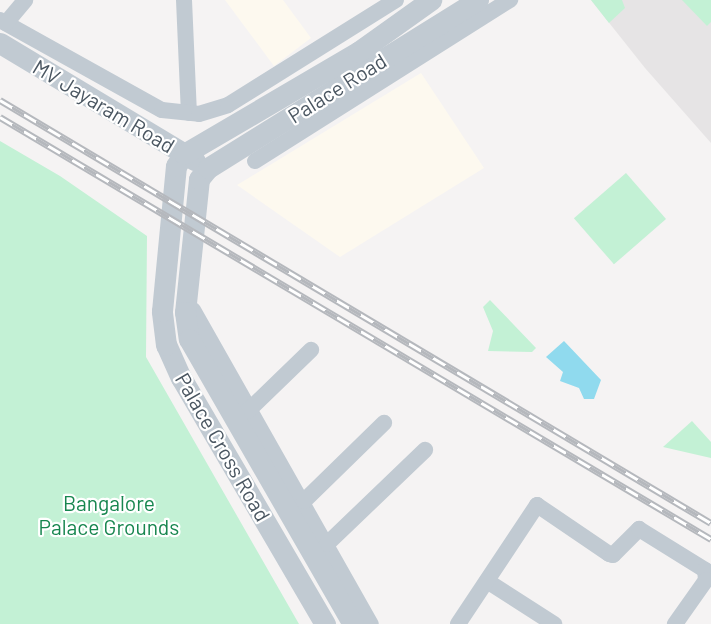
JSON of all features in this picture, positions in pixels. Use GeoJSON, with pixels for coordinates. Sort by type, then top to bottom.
{"type":"FeatureCollection","features":[{"type":"Feature","properties":{"kind":"street"},"geometry":{"type":"LineString","coordinates":[[25,0],[2,29],[162,110],[199,114],[228,105],[396,0]]}},
{"type":"Feature","properties":{"kind":"street"},"geometry":{"type":"LineString","coordinates":[[184,0],[189,113]]}},
{"type":"Feature","properties":{"kind":"street","name":"Palace Road"},"geometry":{"type":"LineString","coordinates":[[180,160],[358,52],[432,0]]}},
{"type":"Feature","properties":{"kind":"street","name":"Palace Road"},"geometry":{"type":"LineString","coordinates":[[203,173],[478,0]]}},
{"type":"Feature","properties":{"kind":"street"},"geometry":{"type":"LineString","coordinates":[[255,161],[510,0]]}},
{"type":"Feature","properties":{"kind":"street","name":"MV Jayaram Road"},"geometry":{"type":"LineString","coordinates":[[2,29],[180,160]]}},
{"type":"Feature","properties":{"kind":"street","name":"MV Jayaram Road"},"geometry":{"type":"LineString","coordinates":[[0,57],[203,173]]}},
{"type":"Feature","properties":{"kind":"street","name":"Palace Cross Road"},"geometry":{"type":"LineString","coordinates":[[180,160],[162,311],[166,345],[181,378],[325,624]]}},
{"type":"Feature","properties":{"kind":"street","name":"Palace Cross Road"},"geometry":{"type":"LineString","coordinates":[[203,173],[185,312],[189,339],[202,367],[353,624]]}},
{"type":"Feature","properties":{"kind":"street"},"geometry":{"type":"LineString","coordinates":[[168,258],[192,260]]}},
{"type":"Feature","properties":{"kind":"street"},"geometry":{"type":"LineString","coordinates":[[193,310],[248,411],[304,501],[371,624]]}},
{"type":"Feature","properties":{"kind":"street"},"geometry":{"type":"LineString","coordinates":[[248,411],[311,350]]}},
{"type":"Feature","properties":{"kind":"street"},"geometry":{"type":"LineString","coordinates":[[304,501],[384,423]]}},
{"type":"Feature","properties":{"kind":"street"},"geometry":{"type":"LineString","coordinates":[[327,544],[425,450]]}},
{"type":"Feature","properties":{"kind":"street"},"geometry":{"type":"LineString","coordinates":[[458,624],[537,505],[609,554],[613,555],[639,529],[705,570],[706,580],[675,624]]}},
{"type":"Feature","properties":{"kind":"street"},"geometry":{"type":"LineString","coordinates":[[487,581],[554,624]]}},
{"type":"Feature","properties":{"kind":"shaded area"},"geometry":{"type":"Polygon","coordinates":[[[225,0],[283,0],[311,38],[274,66],[225,0]]]}},
{"type":"Feature","properties":{"kind":"shaded area"},"geometry":{"type":"Polygon","coordinates":[[[591,0],[711,0],[711,143],[645,68],[591,0]]]}},
{"type":"Feature","properties":{"kind":"shaded area"},"geometry":{"type":"Polygon","coordinates":[[[421,73],[484,168],[340,257],[237,185],[421,73]]]}},
{"type":"Feature","properties":{"kind":"green space"},"geometry":{"type":"Polygon","coordinates":[[[591,0],[622,0],[625,8],[609,23],[591,0]]]}},
{"type":"Feature","properties":{"kind":"green space"},"geometry":{"type":"Polygon","coordinates":[[[682,0],[711,0],[711,22],[707,26],[682,0]]]}},
{"type":"Feature","properties":{"kind":"green space","name":"Bangalore Palace Grounds"},"geometry":{"type":"Polygon","coordinates":[[[0,141],[60,176],[147,236],[146,357],[299,624],[0,624],[0,141]]]}},
{"type":"Feature","properties":{"kind":"green space"},"geometry":{"type":"Polygon","coordinates":[[[626,173],[666,219],[614,264],[574,218],[626,173]]]}},
{"type":"Feature","properties":{"kind":"green space"},"geometry":{"type":"Polygon","coordinates":[[[490,300],[536,348],[532,352],[488,351],[493,331],[483,307],[490,300]]]}},
{"type":"Feature","properties":{"kind":"green space"},"geometry":{"type":"Polygon","coordinates":[[[692,421],[711,442],[711,458],[663,447],[692,421]]]}},
{"type":"Feature","properties":{"kind":"water"},"geometry":{"type":"Polygon","coordinates":[[[564,341],[601,380],[594,399],[584,399],[579,388],[560,381],[563,372],[546,357],[564,341]]]}},
{"type":"Feature","properties":{"kind":"railway"},"geometry":{"type":"LineString","coordinates":[[0,100],[711,523]]}},
{"type":"Feature","properties":{"kind":"railway"},"geometry":{"type":"LineString","coordinates":[[0,117],[711,539]]}}]}
